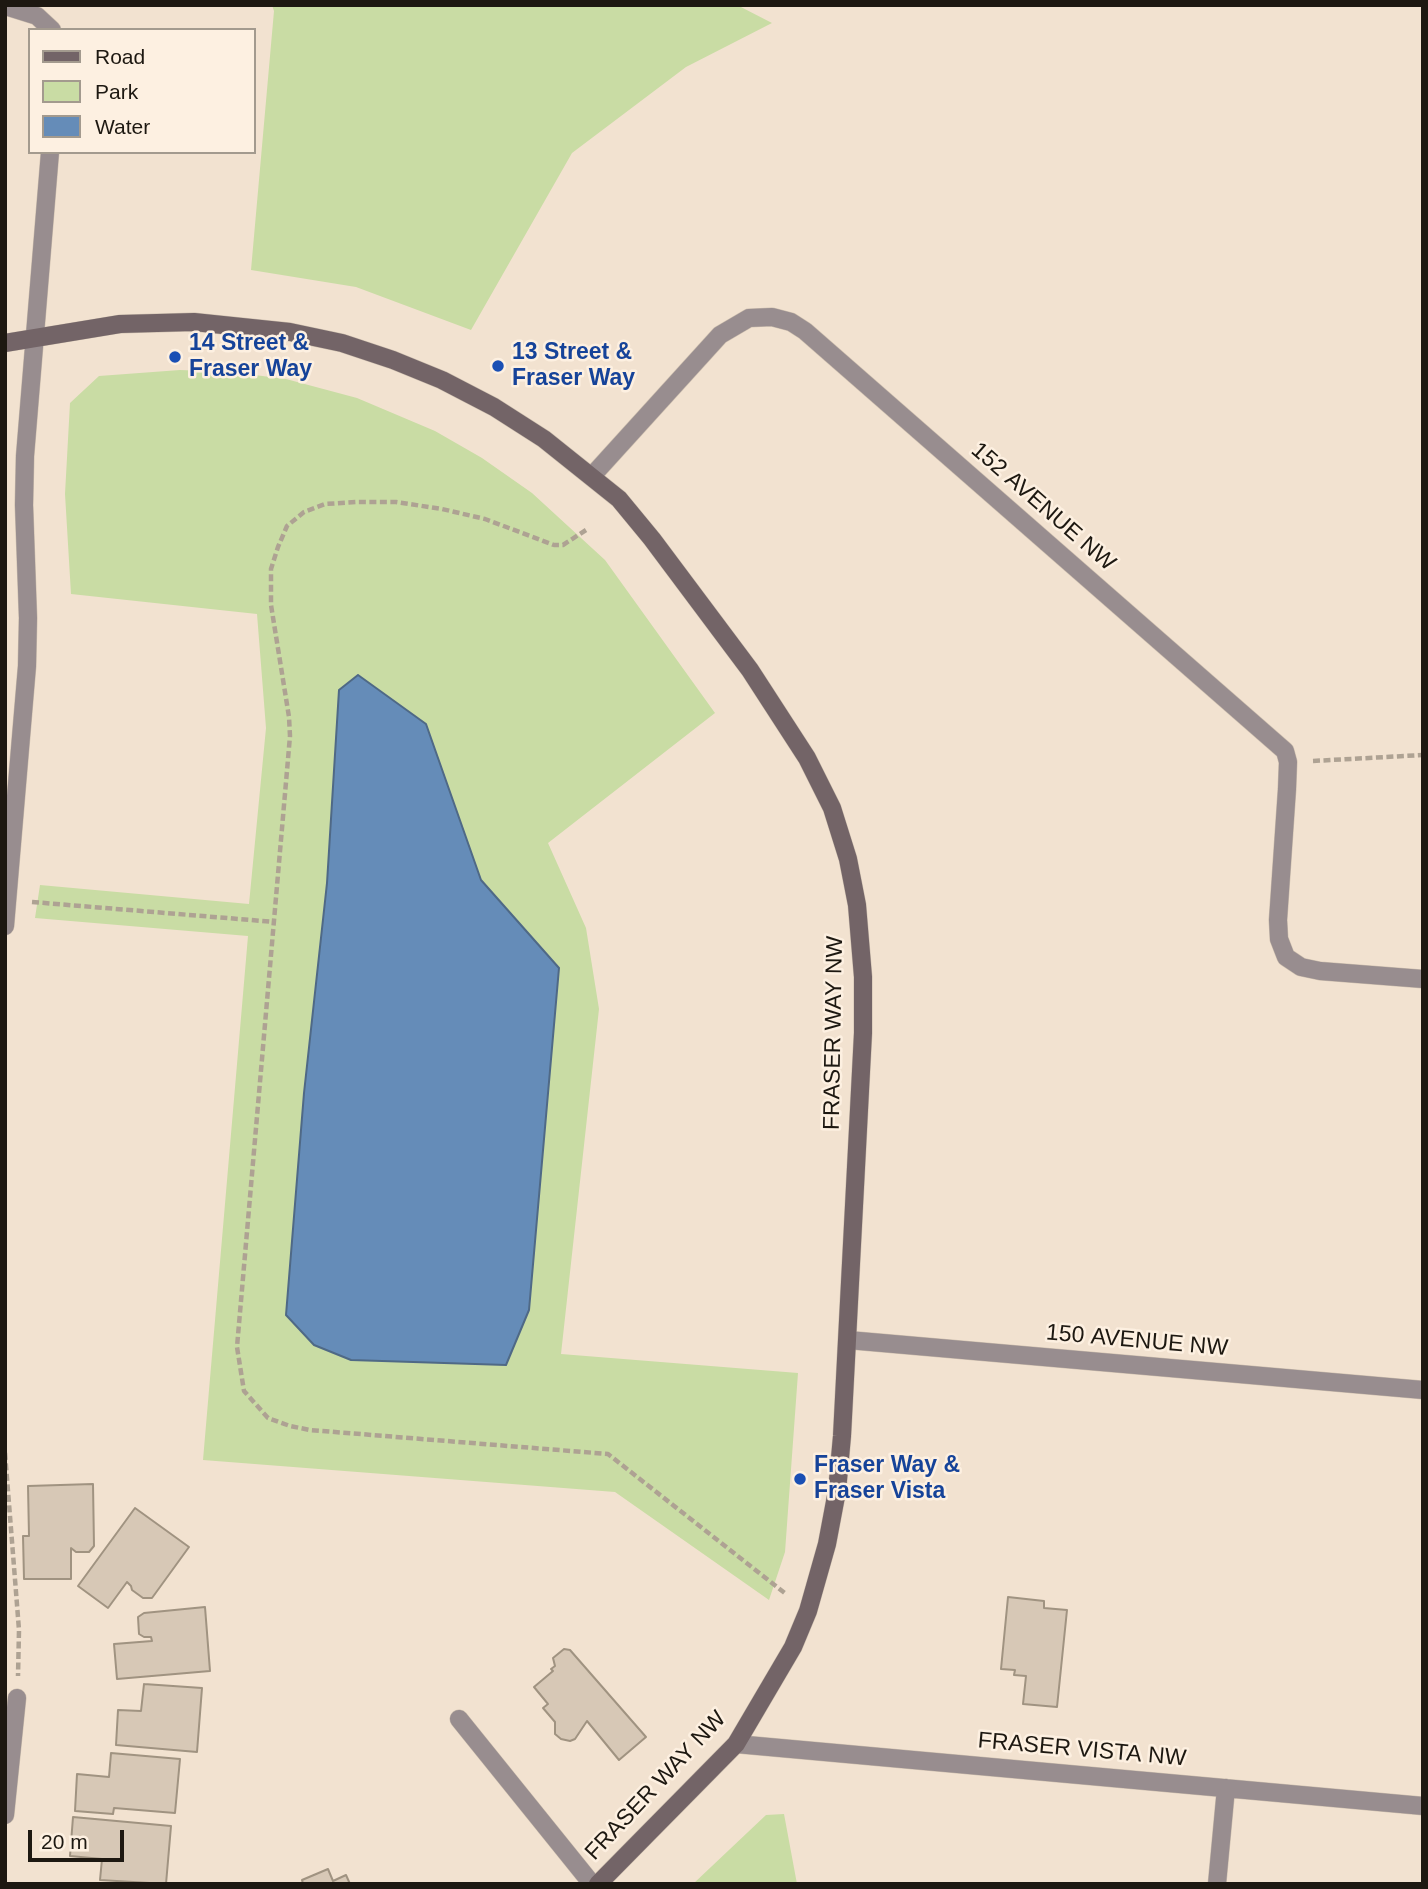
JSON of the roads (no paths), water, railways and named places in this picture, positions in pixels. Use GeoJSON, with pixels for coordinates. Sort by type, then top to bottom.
{"type":"FeatureCollection","features":[{"type":"Feature","properties":{"kind":"street"},"geometry":{"type":"LineString","coordinates":[[5,6],[37,16],[50,28]]}},
{"type":"Feature","properties":{"kind":"street"},"geometry":{"type":"LineString","coordinates":[[5,926],[27,666],[24,505],[34,338],[50,154]]}},
{"type":"Feature","properties":{"kind":"street","name":"152 AVENUE NW"},"geometry":{"type":"LineString","coordinates":[[592,476],[720,335],[749,318],[772,317],[791,321],[1285,751],[1288,762],[1278,920],[1279,939],[1286,957],[1301,967],[1320,971],[1423,979]]}},
{"type":"Feature","properties":{"kind":"street","name":"FRASER WAY NW"},"geometry":{"type":"LineString","coordinates":[[5,343],[120,324],[194,322],[290,332],[342,343],[393,360],[442,380],[494,407],[544,439],[619,499],[736,650],[807,758],[832,808],[848,859],[858,905],[863,977],[848,1340],[837,1491],[827,1544],[808,1611],[776,1679],[736,1744],[598,1884]]}},
{"type":"Feature","properties":{"kind":"street","name":"150 AVENUE NW"},"geometry":{"type":"LineString","coordinates":[[848,1340],[1423,1390]]}},
{"type":"Feature","properties":{"kind":"street"},"geometry":{"type":"LineString","coordinates":[[5,1815],[17,1698]]}},
{"type":"Feature","properties":{"kind":"street","name":"FRASER WAY NW"},"geometry":{"type":"LineString","coordinates":[[459,1719],[592,1884]]}},
{"type":"Feature","properties":{"kind":"street","name":"FRASER VISTA NW"},"geometry":{"type":"LineString","coordinates":[[736,1744],[1423,1806]]}},
{"type":"Feature","properties":{"kind":"street"},"geometry":{"type":"LineString","coordinates":[[1217,1884],[1227,1788]]}},
{"type":"Feature","properties":{"kind":"water"},"geometry":{"type":"Polygon","coordinates":[[[358,675],[426,724],[481,880],[559,968],[529,1310],[506,1365],[351,1360],[314,1345],[286,1315],[304,1093],[327,883],[339,690],[358,675]]]}},
{"type":"Feature","properties":{"kind":"place","name":"14 Street & Fraser Way"},"geometry":{"type":"Point","coordinates":[175,357]}},
{"type":"Feature","properties":{"kind":"place","name":"13 Street & Fraser Way"},"geometry":{"type":"Point","coordinates":[498,366]}},
{"type":"Feature","properties":{"kind":"place","name":"Fraser Way & Fraser Vista"},"geometry":{"type":"Point","coordinates":[800,1479]}}]}
